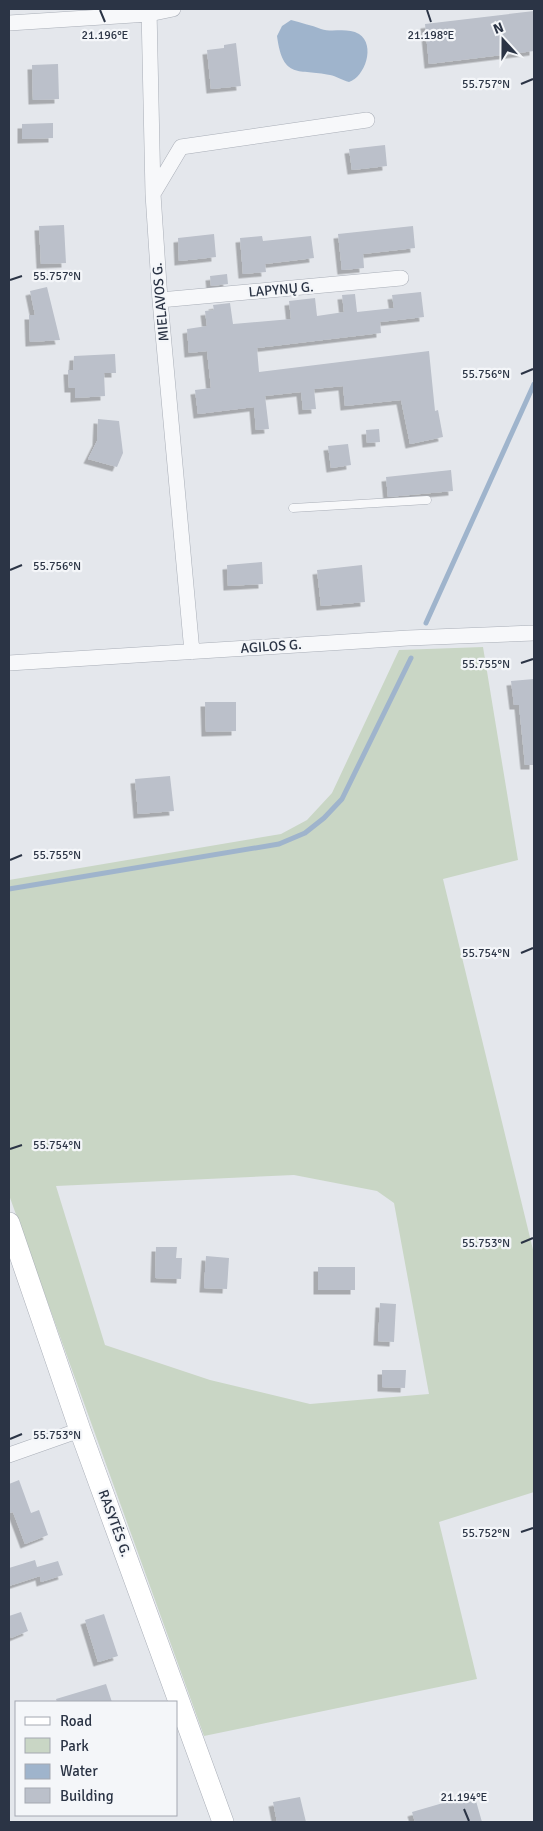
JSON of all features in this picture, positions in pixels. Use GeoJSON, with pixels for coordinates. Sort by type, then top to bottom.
{"type":"FeatureCollection","features":[{"type":"Feature","properties":{"kind":"main road","name":"RASYTĖS G."},"geometry":{"type":"LineString","coordinates":[[9,1223],[80,1430],[223,1822]]}},
{"type":"Feature","properties":{"kind":"street"},"geometry":{"type":"LineString","coordinates":[[9,23],[173,9]]}},
{"type":"Feature","properties":{"kind":"street","name":"MIELAVOS G."},"geometry":{"type":"LineString","coordinates":[[149,11],[153,194],[160,300],[192,652]]}},
{"type":"Feature","properties":{"kind":"street"},"geometry":{"type":"LineString","coordinates":[[153,194],[181,147],[367,120]]}},
{"type":"Feature","properties":{"kind":"street","name":"LAPYNŲ G."},"geometry":{"type":"LineString","coordinates":[[160,300],[401,278]]}},
{"type":"Feature","properties":{"kind":"street","name":"AGILOS G."},"geometry":{"type":"LineString","coordinates":[[9,663],[389,639],[534,633]]}},
{"type":"Feature","properties":{"kind":"street"},"geometry":{"type":"LineString","coordinates":[[9,1455],[80,1430]]}},
{"type":"Feature","properties":{"kind":"lane"},"geometry":{"type":"LineString","coordinates":[[293,508],[427,500]]}},
{"type":"Feature","properties":{"kind":"green space"},"geometry":{"type":"Polygon","coordinates":[[[483,647],[518,860],[443,879],[534,1254],[534,1492],[439,1522],[477,1679],[204,1736],[9,1195],[9,880],[281,834],[307,820],[332,793],[399,650],[483,647]],[[294,1175],[56,1186],[105,1345],[210,1380],[310,1404],[429,1394],[394,1203],[377,1191],[294,1175]]]}},
{"type":"Feature","properties":{"kind":"water"},"geometry":{"type":"Polygon","coordinates":[[[291,20],[325,30],[350,31],[359,34],[367,45],[368,53],[364,68],[360,74],[349,82],[319,73],[294,70],[288,66],[283,60],[277,36],[282,26],[291,20]]]}},
{"type":"Feature","properties":{"kind":"building"},"geometry":{"type":"Polygon","coordinates":[[[534,11],[534,51],[429,64],[425,24],[534,11]]]}},
{"type":"Feature","properties":{"kind":"building"},"geometry":{"type":"Polygon","coordinates":[[[236,43],[241,86],[211,89],[207,50],[224,48],[224,45],[236,43]]]}},
{"type":"Feature","properties":{"kind":"building"},"geometry":{"type":"Polygon","coordinates":[[[58,64],[59,99],[33,100],[32,65],[58,64]]]}},
{"type":"Feature","properties":{"kind":"building"},"geometry":{"type":"Polygon","coordinates":[[[53,123],[53,138],[22,139],[22,124],[53,123]]]}},
{"type":"Feature","properties":{"kind":"building"},"geometry":{"type":"Polygon","coordinates":[[[385,145],[387,166],[352,170],[349,149],[385,145]]]}},
{"type":"Feature","properties":{"kind":"building"},"geometry":{"type":"Polygon","coordinates":[[[64,225],[66,263],[41,264],[39,226],[64,225]]]}},
{"type":"Feature","properties":{"kind":"building"},"geometry":{"type":"Polygon","coordinates":[[[413,226],[415,248],[363,254],[364,268],[342,270],[338,234],[413,226]]]}},
{"type":"Feature","properties":{"kind":"building"},"geometry":{"type":"Polygon","coordinates":[[[214,234],[216,257],[179,261],[178,238],[214,234]]]}},
{"type":"Feature","properties":{"kind":"building"},"geometry":{"type":"Polygon","coordinates":[[[262,236],[263,241],[311,236],[314,258],[265,264],[266,272],[243,274],[240,238],[262,236]]]}},
{"type":"Feature","properties":{"kind":"building"},"geometry":{"type":"Polygon","coordinates":[[[227,274],[228,284],[211,286],[210,276],[227,274]]]}},
{"type":"Feature","properties":{"kind":"building"},"geometry":{"type":"Polygon","coordinates":[[[47,287],[60,340],[30,342],[29,315],[35,315],[30,291],[47,287]]]}},
{"type":"Feature","properties":{"kind":"building"},"geometry":{"type":"Polygon","coordinates":[[[421,292],[424,317],[380,322],[381,333],[257,348],[259,372],[429,351],[435,411],[438,410],[443,437],[410,444],[401,400],[345,406],[343,386],[314,389],[316,409],[303,410],[301,392],[265,396],[269,429],[256,430],[254,407],[198,414],[195,390],[211,388],[207,351],[189,353],[187,329],[207,326],[205,311],[214,310],[213,305],[230,303],[233,324],[291,319],[289,301],[315,298],[317,316],[344,312],[342,295],[355,294],[357,312],[394,308],[392,295],[421,292]]]}},
{"type":"Feature","properties":{"kind":"building"},"geometry":{"type":"Polygon","coordinates":[[[115,354],[116,373],[104,373],[105,396],[75,398],[75,388],[69,388],[68,370],[73,370],[74,356],[115,354]]]}},
{"type":"Feature","properties":{"kind":"building"},"geometry":{"type":"Polygon","coordinates":[[[98,419],[119,421],[123,453],[117,467],[88,459],[97,441],[98,419]]]}},
{"type":"Feature","properties":{"kind":"building"},"geometry":{"type":"Polygon","coordinates":[[[379,429],[380,442],[367,443],[366,430],[379,429]]]}},
{"type":"Feature","properties":{"kind":"building"},"geometry":{"type":"Polygon","coordinates":[[[348,444],[351,465],[331,468],[328,446],[348,444]]]}},
{"type":"Feature","properties":{"kind":"building"},"geometry":{"type":"Polygon","coordinates":[[[451,470],[453,491],[388,497],[386,477],[451,470]]]}},
{"type":"Feature","properties":{"kind":"building"},"geometry":{"type":"Polygon","coordinates":[[[262,562],[263,584],[228,586],[227,565],[262,562]]]}},
{"type":"Feature","properties":{"kind":"building"},"geometry":{"type":"Polygon","coordinates":[[[362,565],[365,602],[321,606],[317,570],[362,565]]]}},
{"type":"Feature","properties":{"kind":"building"},"geometry":{"type":"Polygon","coordinates":[[[534,679],[534,765],[525,765],[519,705],[514,705],[511,681],[534,679]]]}},
{"type":"Feature","properties":{"kind":"building"},"geometry":{"type":"Polygon","coordinates":[[[205,702],[236,702],[236,731],[206,732],[205,702]]]}},
{"type":"Feature","properties":{"kind":"building"},"geometry":{"type":"Polygon","coordinates":[[[170,776],[174,811],[138,814],[135,779],[170,776]]]}},
{"type":"Feature","properties":{"kind":"building"},"geometry":{"type":"Polygon","coordinates":[[[156,1247],[177,1247],[176,1258],[182,1258],[181,1279],[155,1278],[156,1247]]]}},
{"type":"Feature","properties":{"kind":"building"},"geometry":{"type":"Polygon","coordinates":[[[206,1256],[229,1258],[227,1289],[204,1288],[206,1256]]]}},
{"type":"Feature","properties":{"kind":"building"},"geometry":{"type":"Polygon","coordinates":[[[318,1267],[355,1267],[355,1290],[318,1290],[318,1267]]]}},
{"type":"Feature","properties":{"kind":"building"},"geometry":{"type":"Polygon","coordinates":[[[380,1303],[396,1304],[394,1342],[378,1341],[380,1303]]]}},
{"type":"Feature","properties":{"kind":"building"},"geometry":{"type":"Polygon","coordinates":[[[382,1370],[406,1370],[405,1388],[382,1387],[382,1370]]]}},
{"type":"Feature","properties":{"kind":"building"},"geometry":{"type":"Polygon","coordinates":[[[19,1480],[31,1513],[39,1510],[48,1535],[25,1544],[13,1512],[9,1513],[9,1484],[19,1480]]]}},
{"type":"Feature","properties":{"kind":"building"},"geometry":{"type":"Polygon","coordinates":[[[35,1560],[37,1567],[58,1561],[63,1575],[41,1582],[40,1576],[9,1586],[9,1568],[35,1560]]]}},
{"type":"Feature","properties":{"kind":"building"},"geometry":{"type":"Polygon","coordinates":[[[21,1612],[28,1631],[11,1638],[9,1616],[21,1612]]]}},
{"type":"Feature","properties":{"kind":"building"},"geometry":{"type":"Polygon","coordinates":[[[104,1614],[118,1656],[98,1662],[85,1620],[104,1614]]]}},
{"type":"Feature","properties":{"kind":"building"},"geometry":{"type":"Polygon","coordinates":[[[106,1684],[112,1701],[57,1701],[56,1699],[106,1684]]]}},
{"type":"Feature","properties":{"kind":"building"},"geometry":{"type":"Polygon","coordinates":[[[474,1794],[482,1822],[415,1822],[412,1812],[474,1794]]]}},
{"type":"Feature","properties":{"kind":"building"},"geometry":{"type":"Polygon","coordinates":[[[300,1797],[306,1822],[277,1822],[273,1802],[300,1797]]]}},
{"type":"Feature","properties":{"kind":"waterway"},"geometry":{"type":"LineString","coordinates":[[426,623],[534,384]]}},
{"type":"Feature","properties":{"kind":"waterway"},"geometry":{"type":"LineString","coordinates":[[9,889],[279,844],[305,833],[324,818],[342,799],[411,658]]}}]}
